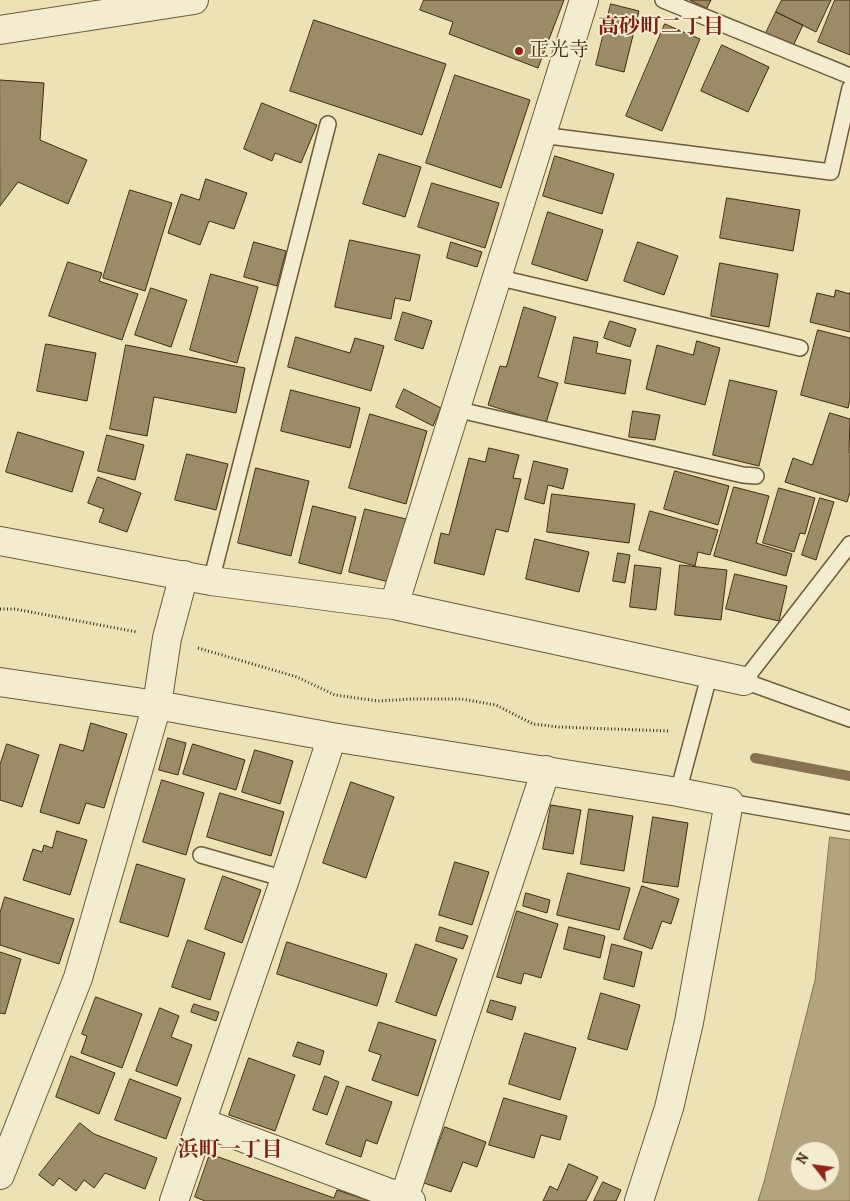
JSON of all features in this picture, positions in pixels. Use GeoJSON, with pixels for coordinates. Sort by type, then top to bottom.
{"type":"FeatureCollection","features":[{"type":"Feature","properties":{"kind":"street"},"geometry":{"type":"LineString","coordinates":[[0,30],[194,0]]}},
{"type":"Feature","properties":{"kind":"street"},"geometry":{"type":"LineString","coordinates":[[394,605],[584,0]]}},
{"type":"Feature","properties":{"kind":"street"},"geometry":{"type":"LineString","coordinates":[[0,541],[211,581],[394,605],[744,681]]}},
{"type":"Feature","properties":{"kind":"street"},"geometry":{"type":"LineString","coordinates":[[0,1175],[78,978],[157,705],[167,638],[184,575]]}},
{"type":"Feature","properties":{"kind":"street"},"geometry":{"type":"LineString","coordinates":[[0,682],[157,705],[332,737],[546,770],[729,802],[689,1022],[672,1099],[639,1201]]}},
{"type":"Feature","properties":{"kind":"street"},"geometry":{"type":"LineString","coordinates":[[174,1201],[332,737]]}},
{"type":"Feature","properties":{"kind":"street"},"geometry":{"type":"LineString","coordinates":[[201,1122],[406,1200],[546,770]]}},
{"type":"Feature","properties":{"kind":"lane"},"geometry":{"type":"LineString","coordinates":[[663,0],[850,76]]}},
{"type":"Feature","properties":{"kind":"lane"},"geometry":{"type":"LineString","coordinates":[[541,135],[831,172],[850,88]]}},
{"type":"Feature","properties":{"kind":"lane"},"geometry":{"type":"LineString","coordinates":[[211,581],[328,124]]}},
{"type":"Feature","properties":{"kind":"lane"},"geometry":{"type":"LineString","coordinates":[[496,277],[800,348]]}},
{"type":"Feature","properties":{"kind":"lane"},"geometry":{"type":"LineString","coordinates":[[455,409],[734,473],[756,476]]}},
{"type":"Feature","properties":{"kind":"lane"},"geometry":{"type":"LineString","coordinates":[[850,544],[744,681],[850,719]]}},
{"type":"Feature","properties":{"kind":"lane"},"geometry":{"type":"LineString","coordinates":[[678,792],[710,673]]}},
{"type":"Feature","properties":{"kind":"lane"},"geometry":{"type":"LineString","coordinates":[[729,802],[850,823]]}},
{"type":"Feature","properties":{"kind":"lane"},"geometry":{"type":"LineString","coordinates":[[201,855],[285,879]]}},
{"type":"Feature","properties":{"kind":"path"},"geometry":{"type":"LineString","coordinates":[[0,609],[15,609],[167,638],[297,677],[335,694],[378,701],[461,699],[496,705],[533,724],[559,727],[694,732]]}},
{"type":"Feature","properties":{"kind":"shaded area"},"geometry":{"type":"Polygon","coordinates":[[[830,837],[850,840],[850,1201],[758,1201],[815,980],[830,837]]]}},
{"type":"Feature","properties":{"kind":"building","name":"正光寺"},"geometry":{"type":"Polygon","coordinates":[[[424,0],[564,0],[538,68],[449,34],[453,22],[420,10],[424,0]]]}},
{"type":"Feature","properties":{"kind":"building"},"geometry":{"type":"Polygon","coordinates":[[[690,0],[711,0],[707,8],[690,0]]]}},
{"type":"Feature","properties":{"kind":"building"},"geometry":{"type":"Polygon","coordinates":[[[782,0],[831,0],[816,32],[776,12],[782,0]]]}},
{"type":"Feature","properties":{"kind":"building"},"geometry":{"type":"Polygon","coordinates":[[[835,0],[850,0],[850,55],[818,42],[835,0]]]}},
{"type":"Feature","properties":{"kind":"building"},"geometry":{"type":"Polygon","coordinates":[[[611,4],[639,11],[624,72],[596,65],[611,4]]]}},
{"type":"Feature","properties":{"kind":"building"},"geometry":{"type":"Polygon","coordinates":[[[776,12],[803,25],[793,46],[766,33],[776,12]]]}},
{"type":"Feature","properties":{"kind":"building"},"geometry":{"type":"Polygon","coordinates":[[[314,20],[446,64],[422,135],[290,91],[314,20]]]}},
{"type":"Feature","properties":{"kind":"building"},"geometry":{"type":"Polygon","coordinates":[[[665,24],[700,39],[662,131],[626,116],[665,24]]]}},
{"type":"Feature","properties":{"kind":"building"},"geometry":{"type":"Polygon","coordinates":[[[722,45],[769,67],[748,112],[701,91],[722,45]]]}},
{"type":"Feature","properties":{"kind":"building"},"geometry":{"type":"Polygon","coordinates":[[[455,75],[530,100],[501,188],[426,163],[455,75]]]}},
{"type":"Feature","properties":{"kind":"building"},"geometry":{"type":"Polygon","coordinates":[[[0,80],[44,83],[40,140],[87,160],[68,204],[18,182],[0,206],[0,80]]]}},
{"type":"Feature","properties":{"kind":"building"},"geometry":{"type":"Polygon","coordinates":[[[262,103],[317,125],[301,163],[275,153],[272,161],[244,149],[262,103]]]}},
{"type":"Feature","properties":{"kind":"building"},"geometry":{"type":"Polygon","coordinates":[[[379,154],[421,167],[405,217],[363,204],[379,154]]]}},
{"type":"Feature","properties":{"kind":"building"},"geometry":{"type":"Polygon","coordinates":[[[555,156],[614,174],[602,214],[543,196],[555,156]]]}},
{"type":"Feature","properties":{"kind":"building"},"geometry":{"type":"Polygon","coordinates":[[[206,179],[247,193],[234,229],[209,221],[200,245],[168,233],[181,194],[199,200],[206,179]]]}},
{"type":"Feature","properties":{"kind":"building"},"geometry":{"type":"Polygon","coordinates":[[[432,183],[499,203],[485,248],[418,227],[432,183]]]}},
{"type":"Feature","properties":{"kind":"building"},"geometry":{"type":"Polygon","coordinates":[[[130,190],[172,203],[145,291],[103,278],[130,190]]]}},
{"type":"Feature","properties":{"kind":"building"},"geometry":{"type":"Polygon","coordinates":[[[727,198],[800,210],[793,251],[720,238],[727,198]]]}},
{"type":"Feature","properties":{"kind":"building"},"geometry":{"type":"Polygon","coordinates":[[[548,212],[603,230],[587,281],[532,264],[548,212]]]}},
{"type":"Feature","properties":{"kind":"building"},"geometry":{"type":"Polygon","coordinates":[[[350,240],[420,255],[410,301],[395,298],[391,319],[335,307],[350,240]]]}},
{"type":"Feature","properties":{"kind":"building"},"geometry":{"type":"Polygon","coordinates":[[[254,242],[286,251],[277,286],[244,277],[254,242]]]}},
{"type":"Feature","properties":{"kind":"building"},"geometry":{"type":"Polygon","coordinates":[[[451,242],[482,252],[477,267],[447,258],[451,242]]]}},
{"type":"Feature","properties":{"kind":"building"},"geometry":{"type":"Polygon","coordinates":[[[638,242],[678,256],[664,295],[624,281],[638,242]]]}},
{"type":"Feature","properties":{"kind":"building"},"geometry":{"type":"Polygon","coordinates":[[[68,262],[102,273],[99,281],[138,294],[122,340],[49,316],[68,262]]]}},
{"type":"Feature","properties":{"kind":"building"},"geometry":{"type":"Polygon","coordinates":[[[720,263],[778,274],[769,327],[711,316],[720,263]]]}},
{"type":"Feature","properties":{"kind":"building"},"geometry":{"type":"Polygon","coordinates":[[[211,274],[258,287],[237,363],[190,350],[211,274]]]}},
{"type":"Feature","properties":{"kind":"building"},"geometry":{"type":"Polygon","coordinates":[[[151,288],[187,300],[171,347],[135,335],[151,288]]]}},
{"type":"Feature","properties":{"kind":"building"},"geometry":{"type":"Polygon","coordinates":[[[836,290],[850,294],[850,332],[810,322],[817,293],[834,297],[836,290]]]}},
{"type":"Feature","properties":{"kind":"building"},"geometry":{"type":"Polygon","coordinates":[[[524,307],[556,317],[538,377],[558,383],[546,423],[488,405],[500,366],[506,367],[524,307]]]}},
{"type":"Feature","properties":{"kind":"building"},"geometry":{"type":"Polygon","coordinates":[[[403,312],[432,321],[423,349],[395,340],[403,312]]]}},
{"type":"Feature","properties":{"kind":"building"},"geometry":{"type":"Polygon","coordinates":[[[610,321],[636,329],[630,347],[604,338],[610,321]]]}},
{"type":"Feature","properties":{"kind":"building"},"geometry":{"type":"Polygon","coordinates":[[[818,330],[850,338],[850,399],[848,408],[801,395],[818,330]]]}},
{"type":"Feature","properties":{"kind":"building"},"geometry":{"type":"Polygon","coordinates":[[[296,337],[350,353],[355,338],[384,346],[371,391],[288,367],[296,337]]]}},
{"type":"Feature","properties":{"kind":"building"},"geometry":{"type":"Polygon","coordinates":[[[574,337],[598,342],[596,353],[631,360],[625,394],[565,383],[574,337]]]}},
{"type":"Feature","properties":{"kind":"building"},"geometry":{"type":"Polygon","coordinates":[[[697,341],[720,348],[705,405],[646,389],[657,345],[693,355],[697,341]]]}},
{"type":"Feature","properties":{"kind":"building"},"geometry":{"type":"Polygon","coordinates":[[[46,344],[96,353],[87,401],[37,391],[46,344]]]}},
{"type":"Feature","properties":{"kind":"building"},"geometry":{"type":"Polygon","coordinates":[[[126,345],[245,368],[236,413],[154,397],[147,436],[110,429],[126,345]]]}},
{"type":"Feature","properties":{"kind":"building"},"geometry":{"type":"Polygon","coordinates":[[[730,380],[777,391],[759,466],[713,455],[730,380]]]}},
{"type":"Feature","properties":{"kind":"building"},"geometry":{"type":"Polygon","coordinates":[[[404,389],[441,408],[433,426],[396,407],[404,389]]]}},
{"type":"Feature","properties":{"kind":"building"},"geometry":{"type":"Polygon","coordinates":[[[291,390],[360,408],[350,448],[281,431],[291,390]]]}},
{"type":"Feature","properties":{"kind":"building"},"geometry":{"type":"Polygon","coordinates":[[[633,411],[660,415],[655,440],[629,437],[633,411]]]}},
{"type":"Feature","properties":{"kind":"building"},"geometry":{"type":"Polygon","coordinates":[[[830,413],[850,419],[850,492],[847,502],[785,482],[793,458],[812,465],[830,413]]]}},
{"type":"Feature","properties":{"kind":"building"},"geometry":{"type":"Polygon","coordinates":[[[370,414],[427,431],[406,504],[349,488],[370,414]]]}},
{"type":"Feature","properties":{"kind":"building"},"geometry":{"type":"Polygon","coordinates":[[[18,432],[84,452],[72,492],[6,472],[18,432]]]}},
{"type":"Feature","properties":{"kind":"building"},"geometry":{"type":"Polygon","coordinates":[[[107,435],[144,445],[135,480],[98,471],[107,435]]]}},
{"type":"Feature","properties":{"kind":"building"},"geometry":{"type":"Polygon","coordinates":[[[489,448],[519,455],[513,478],[521,479],[508,532],[496,529],[484,575],[434,563],[441,533],[449,535],[469,458],[485,462],[489,448]]]}},
{"type":"Feature","properties":{"kind":"building"},"geometry":{"type":"Polygon","coordinates":[[[187,454],[228,464],[216,510],[175,500],[187,454]]]}},
{"type":"Feature","properties":{"kind":"building"},"geometry":{"type":"Polygon","coordinates":[[[534,461],[568,469],[563,489],[548,485],[544,504],[525,499],[534,461]]]}},
{"type":"Feature","properties":{"kind":"building"},"geometry":{"type":"Polygon","coordinates":[[[256,468],[309,481],[291,556],[238,543],[256,468]]]}},
{"type":"Feature","properties":{"kind":"building"},"geometry":{"type":"Polygon","coordinates":[[[675,471],[729,486],[718,525],[664,509],[675,471]]]}},
{"type":"Feature","properties":{"kind":"building"},"geometry":{"type":"Polygon","coordinates":[[[98,477],[141,493],[127,532],[99,522],[104,509],[88,503],[98,477]]]}},
{"type":"Feature","properties":{"kind":"building"},"geometry":{"type":"Polygon","coordinates":[[[734,487],[769,496],[756,543],[792,554],[786,576],[714,556],[734,487]]]}},
{"type":"Feature","properties":{"kind":"building"},"geometry":{"type":"Polygon","coordinates":[[[779,488],[815,498],[805,534],[800,533],[794,552],[763,543],[779,488]]]}},
{"type":"Feature","properties":{"kind":"building"},"geometry":{"type":"Polygon","coordinates":[[[552,494],[635,504],[629,543],[547,532],[552,494]]]}},
{"type":"Feature","properties":{"kind":"building"},"geometry":{"type":"Polygon","coordinates":[[[820,498],[834,502],[816,560],[802,555],[820,498]]]}},
{"type":"Feature","properties":{"kind":"building"},"geometry":{"type":"Polygon","coordinates":[[[313,506],[356,517],[341,574],[299,563],[313,506]]]}},
{"type":"Feature","properties":{"kind":"building"},"geometry":{"type":"Polygon","coordinates":[[[365,509],[406,519],[389,582],[349,572],[365,509]]]}},
{"type":"Feature","properties":{"kind":"building"},"geometry":{"type":"Polygon","coordinates":[[[650,511],[718,530],[710,555],[698,552],[695,566],[639,550],[650,511]]]}},
{"type":"Feature","properties":{"kind":"building"},"geometry":{"type":"Polygon","coordinates":[[[535,539],[589,552],[579,592],[526,579],[535,539]]]}},
{"type":"Feature","properties":{"kind":"building"},"geometry":{"type":"Polygon","coordinates":[[[618,553],[630,555],[625,583],[613,581],[618,553]]]}},
{"type":"Feature","properties":{"kind":"building"},"geometry":{"type":"Polygon","coordinates":[[[635,565],[661,568],[656,610],[630,607],[635,565]]]}},
{"type":"Feature","properties":{"kind":"building"},"geometry":{"type":"Polygon","coordinates":[[[680,565],[727,570],[721,620],[675,615],[680,565]]]}},
{"type":"Feature","properties":{"kind":"building"},"geometry":{"type":"Polygon","coordinates":[[[735,574],[787,586],[779,621],[726,609],[735,574]]]}},
{"type":"Feature","properties":{"kind":"building"},"geometry":{"type":"Polygon","coordinates":[[[91,723],[127,734],[104,808],[86,803],[79,824],[40,812],[60,744],[83,751],[91,723]]]}},
{"type":"Feature","properties":{"kind":"building"},"geometry":{"type":"Polygon","coordinates":[[[168,738],[186,743],[178,775],[159,770],[168,738]]]}},
{"type":"Feature","properties":{"kind":"building"},"geometry":{"type":"Polygon","coordinates":[[[7,744],[39,755],[22,807],[0,800],[0,765],[7,744]]]}},
{"type":"Feature","properties":{"kind":"building"},"geometry":{"type":"Polygon","coordinates":[[[193,744],[245,760],[236,790],[183,774],[193,744]]]}},
{"type":"Feature","properties":{"kind":"building"},"geometry":{"type":"Polygon","coordinates":[[[255,750],[293,761],[280,804],[242,792],[255,750]]]}},
{"type":"Feature","properties":{"kind":"building"},"geometry":{"type":"Polygon","coordinates":[[[162,780],[204,793],[186,855],[143,842],[162,780]]]}},
{"type":"Feature","properties":{"kind":"building"},"geometry":{"type":"Polygon","coordinates":[[[351,782],[394,797],[366,878],[323,863],[351,782]]]}},
{"type":"Feature","properties":{"kind":"building"},"geometry":{"type":"Polygon","coordinates":[[[220,793],[284,812],[271,856],[207,837],[220,793]]]}},
{"type":"Feature","properties":{"kind":"building"},"geometry":{"type":"Polygon","coordinates":[[[551,805],[581,810],[573,854],[543,849],[551,805]]]}},
{"type":"Feature","properties":{"kind":"building"},"geometry":{"type":"Polygon","coordinates":[[[589,809],[633,816],[624,871],[581,864],[589,809]]]}},
{"type":"Feature","properties":{"kind":"building"},"geometry":{"type":"Polygon","coordinates":[[[653,817],[688,823],[678,887],[643,882],[653,817]]]}},
{"type":"Feature","properties":{"kind":"building"},"geometry":{"type":"Polygon","coordinates":[[[57,831],[87,840],[70,895],[23,880],[33,849],[42,852],[44,845],[52,848],[57,831]]]}},
{"type":"Feature","properties":{"kind":"building"},"geometry":{"type":"Polygon","coordinates":[[[455,862],[489,872],[472,925],[439,915],[455,862]]]}},
{"type":"Feature","properties":{"kind":"building"},"geometry":{"type":"Polygon","coordinates":[[[137,864],[185,879],[168,937],[120,922],[137,864]]]}},
{"type":"Feature","properties":{"kind":"building"},"geometry":{"type":"Polygon","coordinates":[[[568,873],[630,888],[619,930],[557,915],[568,873]]]}},
{"type":"Feature","properties":{"kind":"building"},"geometry":{"type":"Polygon","coordinates":[[[223,876],[261,890],[242,943],[205,929],[223,876]]]}},
{"type":"Feature","properties":{"kind":"building"},"geometry":{"type":"Polygon","coordinates":[[[642,886],[679,899],[671,924],[662,921],[652,949],[624,939],[642,886]]]}},
{"type":"Feature","properties":{"kind":"building"},"geometry":{"type":"Polygon","coordinates":[[[526,893],[550,900],[547,913],[523,906],[526,893]]]}},
{"type":"Feature","properties":{"kind":"building"},"geometry":{"type":"Polygon","coordinates":[[[5,897],[74,919],[59,964],[0,945],[0,913],[5,897]]]}},
{"type":"Feature","properties":{"kind":"building"},"geometry":{"type":"Polygon","coordinates":[[[517,911],[558,924],[541,978],[524,973],[521,984],[497,977],[517,911]]]}},
{"type":"Feature","properties":{"kind":"building"},"geometry":{"type":"Polygon","coordinates":[[[440,927],[468,936],[463,949],[436,941],[440,927]]]}},
{"type":"Feature","properties":{"kind":"building"},"geometry":{"type":"Polygon","coordinates":[[[569,927],[605,936],[600,958],[564,949],[569,927]]]}},
{"type":"Feature","properties":{"kind":"building"},"geometry":{"type":"Polygon","coordinates":[[[188,940],[225,953],[210,1000],[172,987],[188,940]]]}},
{"type":"Feature","properties":{"kind":"building"},"geometry":{"type":"Polygon","coordinates":[[[287,942],[387,974],[377,1006],[277,974],[287,942]]]}},
{"type":"Feature","properties":{"kind":"building"},"geometry":{"type":"Polygon","coordinates":[[[416,944],[457,959],[436,1016],[396,1002],[416,944]]]}},
{"type":"Feature","properties":{"kind":"building"},"geometry":{"type":"Polygon","coordinates":[[[612,944],[642,952],[634,987],[604,979],[612,944]]]}},
{"type":"Feature","properties":{"kind":"building"},"geometry":{"type":"Polygon","coordinates":[[[0,952],[21,959],[5,1014],[0,1013],[0,952]]]}},
{"type":"Feature","properties":{"kind":"building"},"geometry":{"type":"Polygon","coordinates":[[[601,993],[640,1005],[627,1050],[588,1039],[601,993]]]}},
{"type":"Feature","properties":{"kind":"building"},"geometry":{"type":"Polygon","coordinates":[[[96,997],[142,1014],[122,1068],[81,1053],[87,1036],[82,1034],[96,997]]]}},
{"type":"Feature","properties":{"kind":"building"},"geometry":{"type":"Polygon","coordinates":[[[491,1000],[516,1007],[512,1020],[487,1012],[491,1000]]]}},
{"type":"Feature","properties":{"kind":"building"},"geometry":{"type":"Polygon","coordinates":[[[194,1004],[219,1012],[216,1021],[191,1012],[194,1004]]]}},
{"type":"Feature","properties":{"kind":"building"},"geometry":{"type":"Polygon","coordinates":[[[160,1008],[179,1016],[171,1037],[192,1045],[177,1086],[136,1071],[160,1008]]]}},
{"type":"Feature","properties":{"kind":"building"},"geometry":{"type":"Polygon","coordinates":[[[379,1022],[436,1040],[418,1096],[372,1080],[381,1055],[369,1051],[379,1022]]]}},
{"type":"Feature","properties":{"kind":"building"},"geometry":{"type":"Polygon","coordinates":[[[525,1033],[576,1048],[560,1100],[509,1084],[525,1033]]]}},
{"type":"Feature","properties":{"kind":"building"},"geometry":{"type":"Polygon","coordinates":[[[298,1042],[324,1051],[320,1065],[293,1056],[298,1042]]]}},
{"type":"Feature","properties":{"kind":"building"},"geometry":{"type":"Polygon","coordinates":[[[71,1056],[115,1073],[99,1114],[56,1097],[71,1056]]]}},
{"type":"Feature","properties":{"kind":"building"},"geometry":{"type":"Polygon","coordinates":[[[249,1058],[295,1075],[275,1131],[229,1115],[249,1058]]]}},
{"type":"Feature","properties":{"kind":"building"},"geometry":{"type":"Polygon","coordinates":[[[325,1076],[339,1082],[327,1115],[313,1110],[325,1076]]]}},
{"type":"Feature","properties":{"kind":"building"},"geometry":{"type":"Polygon","coordinates":[[[130,1079],[181,1098],[166,1139],[115,1120],[130,1079]]]}},
{"type":"Feature","properties":{"kind":"building"},"geometry":{"type":"Polygon","coordinates":[[[347,1086],[392,1102],[377,1144],[366,1140],[361,1157],[326,1144],[347,1086]]]}},
{"type":"Feature","properties":{"kind":"building"},"geometry":{"type":"Polygon","coordinates":[[[504,1098],[567,1116],[560,1140],[541,1135],[534,1158],[489,1145],[504,1098]]]}},
{"type":"Feature","properties":{"kind":"building"},"geometry":{"type":"Polygon","coordinates":[[[80,1123],[94,1134],[157,1158],[145,1189],[105,1173],[94,1188],[84,1180],[76,1191],[59,1178],[53,1186],[39,1175],[80,1123]]]}},
{"type":"Feature","properties":{"kind":"building"},"geometry":{"type":"Polygon","coordinates":[[[445,1127],[486,1142],[477,1167],[463,1162],[451,1192],[424,1183],[445,1127]]]}},
{"type":"Feature","properties":{"kind":"building"},"geometry":{"type":"Polygon","coordinates":[[[210,1154],[334,1198],[337,1190],[370,1201],[205,1201],[195,1197],[210,1154]]]}},
{"type":"Feature","properties":{"kind":"building"},"geometry":{"type":"Polygon","coordinates":[[[569,1164],[598,1177],[586,1201],[543,1201],[550,1186],[557,1190],[569,1164]]]}},
{"type":"Feature","properties":{"kind":"building"},"geometry":{"type":"Polygon","coordinates":[[[603,1182],[621,1190],[616,1201],[594,1201],[603,1182]]]}},
{"type":"Feature","properties":{"kind":"waterway"},"geometry":{"type":"LineString","coordinates":[[755,758],[850,776]]}},
{"type":"Feature","properties":{"kind":"place","name":"正光寺"},"geometry":{"type":"Point","coordinates":[519,51]}},
{"type":"Feature","properties":{"kind":"district","name":"高砂町二丁目"},"geometry":{"type":"Point","coordinates":[661,28]}},
{"type":"Feature","properties":{"kind":"district","name":"浜町一丁目"},"geometry":{"type":"Point","coordinates":[230,1151]}}]}
